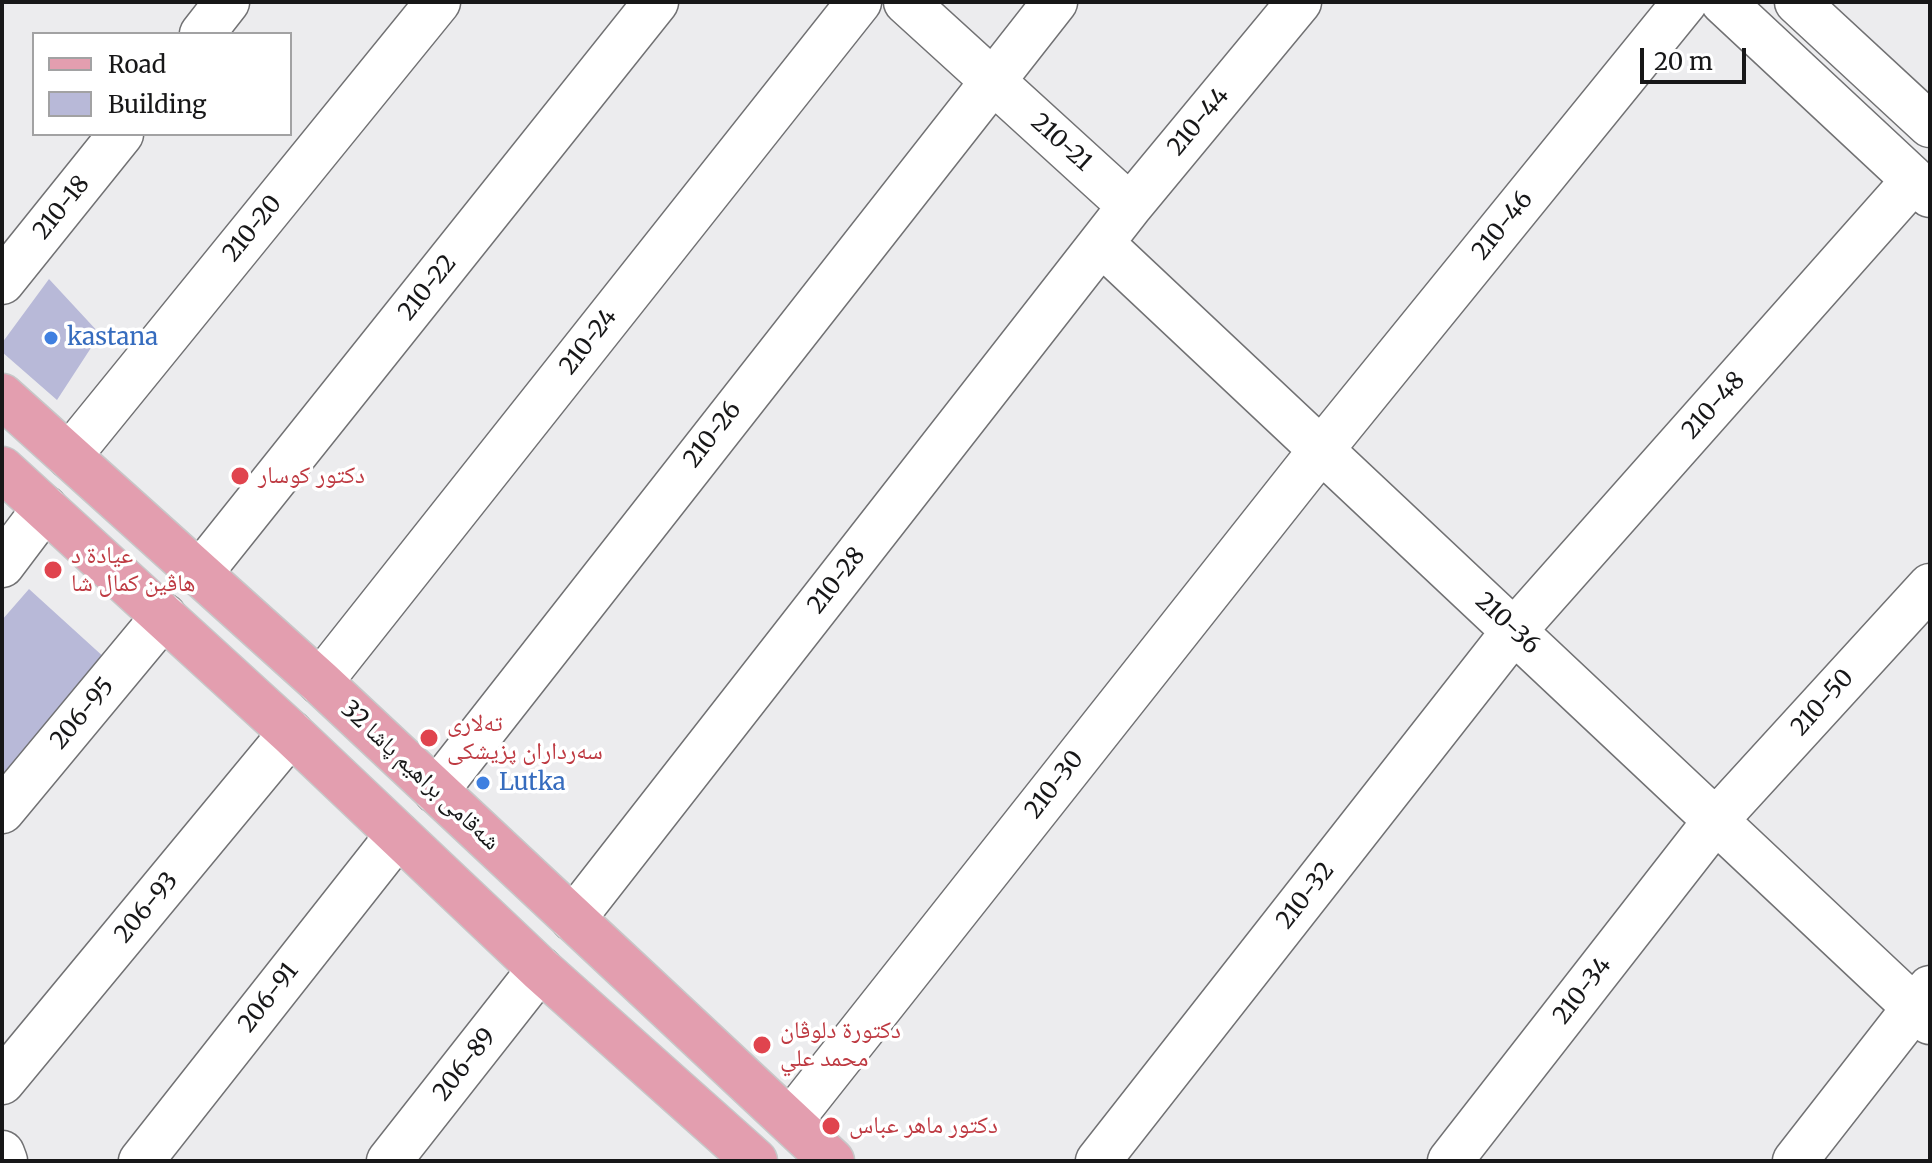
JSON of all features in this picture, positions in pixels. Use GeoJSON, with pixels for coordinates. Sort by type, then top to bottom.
{"type":"FeatureCollection","features":[{"type":"Feature","properties":{"kind":"main road","name":"شەقامی براهیم پاشا 32"},"geometry":{"type":"LineString","coordinates":[[2,396],[320,682],[832,1161]]}},
{"type":"Feature","properties":{"kind":"main road"},"geometry":{"type":"LineString","coordinates":[[2,469],[291,733],[540,969],[755,1161]]}},
{"type":"Feature","properties":{"kind":"street"},"geometry":{"type":"LineString","coordinates":[[204,32],[227,2]]}},
{"type":"Feature","properties":{"kind":"street","name":"210-20"},"geometry":{"type":"LineString","coordinates":[[69,456],[438,2]]}},
{"type":"Feature","properties":{"kind":"street","name":"210-22"},"geometry":{"type":"LineString","coordinates":[[200,573],[656,2]]}},
{"type":"Feature","properties":{"kind":"street","name":"210-24"},"geometry":{"type":"LineString","coordinates":[[320,682],[859,2]]}},
{"type":"Feature","properties":{"kind":"street","name":"210-21"},"geometry":{"type":"LineString","coordinates":[[906,2],[1130,206]]}},
{"type":"Feature","properties":{"kind":"street"},"geometry":{"type":"LineString","coordinates":[[993,81],[1055,2]]}},
{"type":"Feature","properties":{"kind":"street","name":"210-44"},"geometry":{"type":"LineString","coordinates":[[1101,243],[1299,2]]}},
{"type":"Feature","properties":{"kind":"street","name":"210-46"},"geometry":{"type":"LineString","coordinates":[[1321,450],[1685,2]]}},
{"type":"Feature","properties":{"kind":"street"},"geometry":{"type":"LineString","coordinates":[[1723,2],[1922,188]]}},
{"type":"Feature","properties":{"kind":"street"},"geometry":{"type":"LineString","coordinates":[[1797,2],[1930,125]]}},
{"type":"Feature","properties":{"kind":"street","name":"210-26"},"geometry":{"type":"LineString","coordinates":[[436,791],[993,81]]}},
{"type":"Feature","properties":{"kind":"street","name":"210-18"},"geometry":{"type":"LineString","coordinates":[[2,282],[119,136]]}},
{"type":"Feature","properties":{"kind":"street","name":"210-48"},"geometry":{"type":"LineString","coordinates":[[1514,631],[1922,188]]}},
{"type":"Feature","properties":{"kind":"street","name":"210-36"},"geometry":{"type":"LineString","coordinates":[[1101,243],[1716,820],[1925,1005],[1795,1161]]}},
{"type":"Feature","properties":{"kind":"street","name":"210-28"},"geometry":{"type":"LineString","coordinates":[[573,919],[1101,243]]}},
{"type":"Feature","properties":{"kind":"street","name":"210-30"},"geometry":{"type":"LineString","coordinates":[[790,1121],[1321,450]]}},
{"type":"Feature","properties":{"kind":"street"},"geometry":{"type":"LineString","coordinates":[[2,565],[45,508]]}},
{"type":"Feature","properties":{"kind":"street","name":"210-50"},"geometry":{"type":"LineString","coordinates":[[1716,820],[1930,586]]}},
{"type":"Feature","properties":{"kind":"street","name":"206-95"},"geometry":{"type":"LineString","coordinates":[[2,811],[164,616]]}},
{"type":"Feature","properties":{"kind":"street","name":"210-32"},"geometry":{"type":"LineString","coordinates":[[1098,1161],[1514,631]]}},
{"type":"Feature","properties":{"kind":"street","name":"206-93"},"geometry":{"type":"LineString","coordinates":[[2,1082],[291,733]]}},
{"type":"Feature","properties":{"kind":"street","name":"210-34"},"geometry":{"type":"LineString","coordinates":[[1450,1161],[1716,820]]}},
{"type":"Feature","properties":{"kind":"street","name":"206-91"},"geometry":{"type":"LineString","coordinates":[[141,1161],[398,835]]}},
{"type":"Feature","properties":{"kind":"street","name":"206-89"},"geometry":{"type":"LineString","coordinates":[[389,1161],[540,969]]}},
{"type":"Feature","properties":{"kind":"street"},"geometry":{"type":"LineString","coordinates":[[2,1153],[5,1161]]}},
{"type":"Feature","properties":{"kind":"building","name":"kastana"},"geometry":{"type":"Polygon","coordinates":[[[49,279],[100,334],[57,400],[2,352],[2,343],[49,279]]]}},
{"type":"Feature","properties":{"kind":"building"},"geometry":{"type":"Polygon","coordinates":[[[29,589],[106,659],[2,784],[2,620],[29,589]]]}},
{"type":"Feature","properties":{"kind":"place","name":"kastana"},"geometry":{"type":"Point","coordinates":[51,338]}},
{"type":"Feature","properties":{"kind":"place","name":"دكتور كوسار"},"geometry":{"type":"Point","coordinates":[240,476]}},
{"type":"Feature","properties":{"kind":"place","name":"عيادة د هاڤین کمال شا"},"geometry":{"type":"Point","coordinates":[53,570]}},
{"type":"Feature","properties":{"kind":"place","name":"تەلاری سەرداران پزیشکی"},"geometry":{"type":"Point","coordinates":[429,738]}},
{"type":"Feature","properties":{"kind":"place","name":"Lutka"},"geometry":{"type":"Point","coordinates":[483,783]}},
{"type":"Feature","properties":{"kind":"place","name":"دكتورة دلوڤان محمد علي"},"geometry":{"type":"Point","coordinates":[762,1045]}},
{"type":"Feature","properties":{"kind":"place","name":"دكتور ماهر عباس"},"geometry":{"type":"Point","coordinates":[831,1126]}}]}
